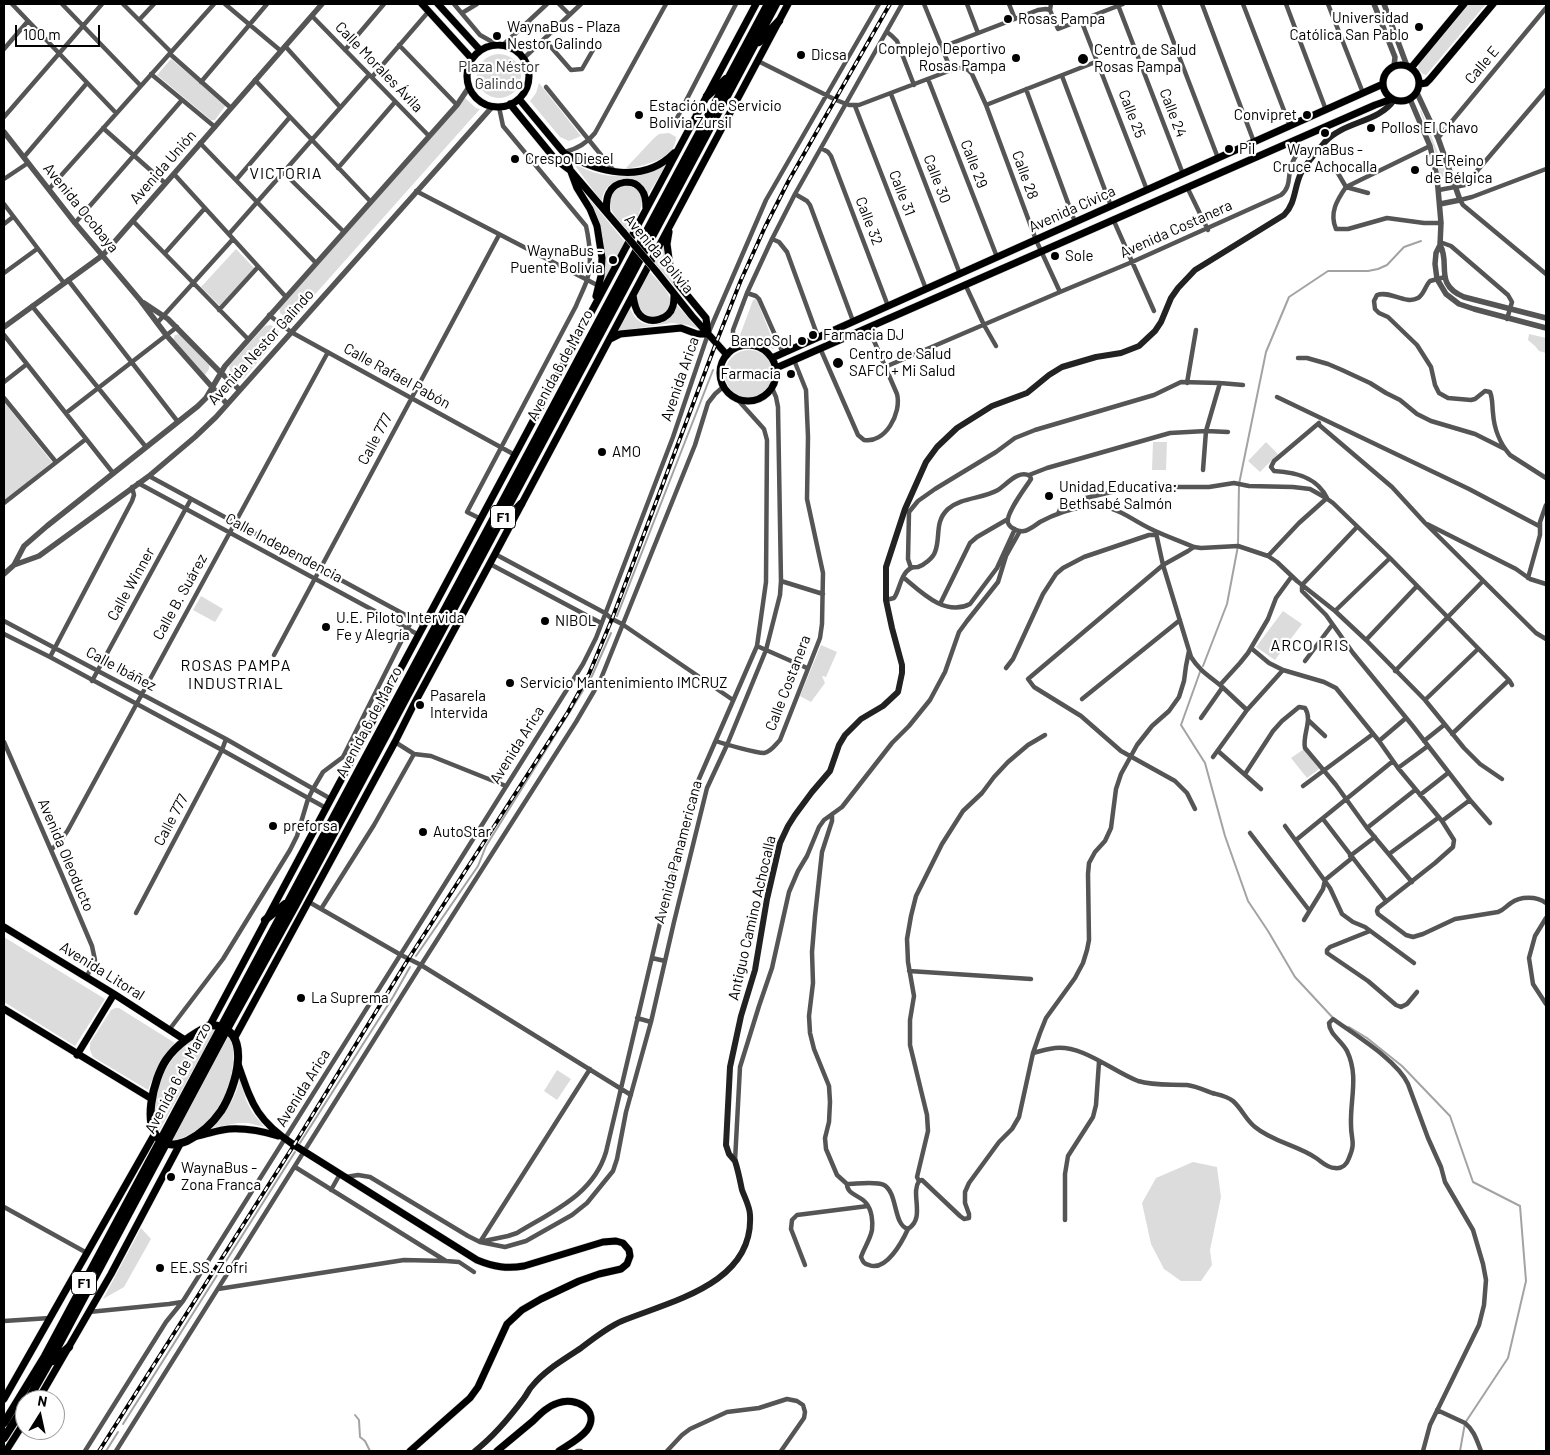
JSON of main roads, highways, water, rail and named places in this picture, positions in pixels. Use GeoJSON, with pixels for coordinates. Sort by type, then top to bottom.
{"type":"FeatureCollection","features":[{"type":"Feature","properties":{"kind":"highway","name":"Avenida 6 de Marzo"},"geometry":{"type":"LineString","coordinates":[[224,1028],[288,902],[768,4]]}},
{"type":"Feature","properties":{"kind":"highway","name":"Avenida 6 de Marzo"},"geometry":{"type":"LineString","coordinates":[[4,1423],[45,1356],[160,1139],[295,906],[776,4]]}},
{"type":"Feature","properties":{"kind":"highway"},"geometry":{"type":"LineString","coordinates":[[752,49],[779,21]]}},
{"type":"Feature","properties":{"kind":"highway"},"geometry":{"type":"LineString","coordinates":[[706,96],[730,76]]}},
{"type":"Feature","properties":{"kind":"highway"},"geometry":{"type":"LineString","coordinates":[[495,531],[521,504]]}},
{"type":"Feature","properties":{"kind":"highway"},"geometry":{"type":"LineString","coordinates":[[265,920],[288,902]]}},
{"type":"Feature","properties":{"kind":"highway"},"geometry":{"type":"LineString","coordinates":[[210,1024],[224,1028],[235,1037],[238,1049],[238,1064],[232,1090],[226,1104],[210,1125],[197,1136],[180,1144],[172,1145],[160,1139],[151,1114],[152,1099],[156,1081],[166,1060],[185,1040],[210,1024]]}},
{"type":"Feature","properties":{"kind":"highway","name":"Avenida 6 de Marzo"},"geometry":{"type":"LineString","coordinates":[[34,1390],[49,1364],[160,1139]]}},
{"type":"Feature","properties":{"kind":"highway"},"geometry":{"type":"LineString","coordinates":[[49,1364],[69,1347]]}},
{"type":"Feature","properties":{"kind":"highway"},"geometry":{"type":"LineString","coordinates":[[4,1438],[15,1421]]}},
{"type":"Feature","properties":{"kind":"main road"},"geometry":{"type":"LineString","coordinates":[[422,4],[472,59]]}},
{"type":"Feature","properties":{"kind":"main road"},"geometry":{"type":"LineString","coordinates":[[438,4],[480,50]]}},
{"type":"Feature","properties":{"kind":"main road","name":"Avenida 6 de Marzo"},"geometry":{"type":"LineString","coordinates":[[210,1024],[756,4]]}},
{"type":"Feature","properties":{"kind":"main road","name":"Avenida 6 de Marzo"},"geometry":{"type":"LineString","coordinates":[[235,1037],[395,742],[412,706],[490,564],[788,4]]}},
{"type":"Feature","properties":{"kind":"main road"},"geometry":{"type":"LineString","coordinates":[[1409,67],[1464,4]]}},
{"type":"Feature","properties":{"kind":"main road"},"geometry":{"type":"LineString","coordinates":[[1420,84],[1430,79],[1493,4]]}},
{"type":"Feature","properties":{"kind":"main road"},"geometry":{"type":"LineString","coordinates":[[499,45],[516,50],[524,58],[530,75],[525,93],[519,99],[510,104],[496,106],[487,104],[476,97],[469,87],[467,73],[472,59],[480,50],[499,45]]}},
{"type":"Feature","properties":{"kind":"main road"},"geometry":{"type":"LineString","coordinates":[[1394,66],[1409,67],[1417,74],[1420,84],[1417,93],[1410,99],[1401,102],[1393,100],[1386,94],[1383,78],[1386,72],[1394,66]]}},
{"type":"Feature","properties":{"kind":"main road","name":"Avenida Cívica"},"geometry":{"type":"LineString","coordinates":[[772,358],[1383,84]]}},
{"type":"Feature","properties":{"kind":"main road","name":"Avenida Bolivia"},"geometry":{"type":"LineString","coordinates":[[519,99],[564,153],[571,171]]}},
{"type":"Feature","properties":{"kind":"main road"},"geometry":{"type":"LineString","coordinates":[[776,368],[1375,105],[1393,100]]}},
{"type":"Feature","properties":{"kind":"main road","name":"Antiguo Camino Achocalla"},"geometry":{"type":"LineString","coordinates":[[476,1451],[488,1441],[533,1385],[568,1357],[621,1322],[677,1301],[724,1274],[737,1261],[749,1235],[750,1213],[734,1161],[729,1154],[726,1144],[730,1067],[745,1001],[755,970],[767,899],[780,843],[792,820],[830,771],[845,735],[862,719],[883,706],[898,692],[902,665],[886,600],[886,567],[926,462],[937,447],[958,428],[992,406],[1027,393],[1062,367],[1096,357],[1121,353],[1139,346],[1155,331],[1171,298],[1195,270],[1288,211],[1301,174],[1326,140],[1342,130],[1385,111],[1393,100]]}},
{"type":"Feature","properties":{"kind":"main road","name":"Avenida Bolivia"},"geometry":{"type":"LineString","coordinates":[[510,104],[555,159],[571,171],[727,355]]}},
{"type":"Feature","properties":{"kind":"main road"},"geometry":{"type":"LineString","coordinates":[[564,153],[595,168],[614,172],[627,172],[651,167],[666,161],[680,145]]}},
{"type":"Feature","properties":{"kind":"main road"},"geometry":{"type":"LineString","coordinates":[[571,171],[577,188],[590,209],[597,226],[602,258],[599,286],[591,311]]}},
{"type":"Feature","properties":{"kind":"main road"},"geometry":{"type":"LineString","coordinates":[[607,213],[606,203],[608,194],[613,187],[627,182],[640,188],[646,201],[646,210]]}},
{"type":"Feature","properties":{"kind":"main road"},"geometry":{"type":"LineString","coordinates":[[610,339],[620,334],[681,328],[697,334],[708,334],[706,318],[678,284],[670,266],[667,244],[670,224]]}},
{"type":"Feature","properties":{"kind":"main road"},"geometry":{"type":"LineString","coordinates":[[633,295],[640,315],[654,321],[662,319],[668,314],[673,306],[674,294]]}},
{"type":"Feature","properties":{"kind":"main road"},"geometry":{"type":"LineString","coordinates":[[743,346],[756,346],[768,353],[776,368],[772,388],[756,400],[747,401],[737,399],[727,392],[721,380],[720,367],[727,355],[736,348],[743,346]]}},
{"type":"Feature","properties":{"kind":"main road","name":"Avenida Litoral"},"geometry":{"type":"LineString","coordinates":[[4,927],[185,1040]]}},
{"type":"Feature","properties":{"kind":"main road"},"geometry":{"type":"LineString","coordinates":[[77,1055],[114,994]]}},
{"type":"Feature","properties":{"kind":"main road"},"geometry":{"type":"LineString","coordinates":[[4,1009],[152,1099]]}},
{"type":"Feature","properties":{"kind":"main road"},"geometry":{"type":"LineString","coordinates":[[238,1064],[255,1109],[266,1124],[369,1196],[383,1202],[466,1254],[487,1264],[498,1268],[524,1266],[604,1242],[616,1241],[623,1244],[629,1250],[630,1256],[627,1264],[621,1269],[599,1274],[579,1282],[522,1310],[507,1324],[478,1387],[470,1398],[410,1451]]}},
{"type":"Feature","properties":{"kind":"main road"},"geometry":{"type":"LineString","coordinates":[[197,1136],[228,1129],[248,1129],[266,1132],[285,1139]]}},
{"type":"Feature","properties":{"kind":"main road","name":"Avenida 6 de Marzo"},"geometry":{"type":"LineString","coordinates":[[4,1399],[88,1253],[160,1139]]}},
{"type":"Feature","properties":{"kind":"main road"},"geometry":{"type":"LineString","coordinates":[[44,1390],[111,1274],[180,1144]]}},
{"type":"Feature","properties":{"kind":"main road"},"geometry":{"type":"LineString","coordinates":[[497,1451],[550,1406],[563,1401],[580,1402],[589,1413],[590,1418],[587,1429],[560,1451]]}},
{"type":"Feature","properties":{"kind":"main road"},"geometry":{"type":"LineString","coordinates":[[6,1451],[15,1437]]}},
{"type":"Feature","properties":{"kind":"waterway"},"geometry":{"type":"LineString","coordinates":[[1203,666],[1227,604],[1238,546],[1239,484],[1266,352],[1289,297],[1328,271],[1368,271],[1378,269],[1387,265],[1404,247],[1421,241]]}},
{"type":"Feature","properties":{"kind":"waterway"},"geometry":{"type":"LineString","coordinates":[[617,616],[713,370]]}},
{"type":"Feature","properties":{"kind":"waterway"},"geometry":{"type":"LineString","coordinates":[[416,956],[478,866],[486,846],[592,676],[611,633]]}},
{"type":"Feature","properties":{"kind":"waterway"},"geometry":{"type":"LineString","coordinates":[[1200,672],[1181,725],[1205,763],[1225,836],[1248,901],[1295,977],[1334,1019]]}},
{"type":"Feature","properties":{"kind":"waterway"},"geometry":{"type":"LineString","coordinates":[[300,1143],[410,967]]}},
{"type":"Feature","properties":{"kind":"waterway"},"geometry":{"type":"LineString","coordinates":[[1349,1027],[1367,1038],[1402,1066],[1450,1116],[1473,1182],[1520,1206],[1526,1281],[1508,1358],[1465,1423],[1460,1451]]}},
{"type":"Feature","properties":{"kind":"waterway"},"geometry":{"type":"LineString","coordinates":[[123,1424],[295,1152]]}},
{"type":"Feature","properties":{"kind":"waterway"},"geometry":{"type":"LineString","coordinates":[[355,1415],[359,1420],[360,1437],[365,1441],[370,1451]]}},
{"type":"Feature","properties":{"kind":"waterway"},"geometry":{"type":"LineString","coordinates":[[106,1451],[118,1432]]}},
{"type":"Feature","properties":{"kind":"railway"},"geometry":{"type":"LineString","coordinates":[[99,1451],[294,1145],[409,958],[568,712],[589,674],[612,619],[741,280],[789,180],[890,4]]}},
{"type":"Feature","properties":{"kind":"place","name":"Rosas Pampa"},"geometry":{"type":"Point","coordinates":[1008,19]}},
{"type":"Feature","properties":{"kind":"place","name":"Universidad Católica San Pablo"},"geometry":{"type":"Point","coordinates":[1419,27]}},
{"type":"Feature","properties":{"kind":"place","name":"WaynaBus - Plaza Nestor Galindo"},"geometry":{"type":"Point","coordinates":[497,36]}},
{"type":"Feature","properties":{"kind":"place","name":"Dicsa"},"geometry":{"type":"Point","coordinates":[801,55]}},
{"type":"Feature","properties":{"kind":"place","name":"Complejo Deportivo Rosas Pampa"},"geometry":{"type":"Point","coordinates":[1016,58]}},
{"type":"Feature","properties":{"kind":"place","name":"Centro de Salud Rosas Pampa"},"geometry":{"type":"Point","coordinates":[1083,59]}},
{"type":"Feature","properties":{"kind":"place","name":"Estación de Servicio Bolivia Zursil"},"geometry":{"type":"Point","coordinates":[639,115]}},
{"type":"Feature","properties":{"kind":"place","name":"Convipret"},"geometry":{"type":"Point","coordinates":[1307,115]}},
{"type":"Feature","properties":{"kind":"place","name":"Pollos El Chavo"},"geometry":{"type":"Point","coordinates":[1371,128]}},
{"type":"Feature","properties":{"kind":"place","name":"WaynaBus - Cruce Achocalla"},"geometry":{"type":"Point","coordinates":[1325,133]}},
{"type":"Feature","properties":{"kind":"place","name":"Pil"},"geometry":{"type":"Point","coordinates":[1229,149]}},
{"type":"Feature","properties":{"kind":"place","name":"Crespo Diesel"},"geometry":{"type":"Point","coordinates":[515,159]}},
{"type":"Feature","properties":{"kind":"place","name":"UE Reino de Bélgica"},"geometry":{"type":"Point","coordinates":[1415,170]}},
{"type":"Feature","properties":{"kind":"place","name":"Sole"},"geometry":{"type":"Point","coordinates":[1055,256]}},
{"type":"Feature","properties":{"kind":"place","name":"WaynaBus - Puente Bolivia"},"geometry":{"type":"Point","coordinates":[613,260]}},
{"type":"Feature","properties":{"kind":"place","name":"Farmacia DJ"},"geometry":{"type":"Point","coordinates":[813,335]}},
{"type":"Feature","properties":{"kind":"place","name":"BancoSol"},"geometry":{"type":"Point","coordinates":[802,341]}},
{"type":"Feature","properties":{"kind":"place","name":"Centro de Salud SAFCI + Mi Salud"},"geometry":{"type":"Point","coordinates":[838,363]}},
{"type":"Feature","properties":{"kind":"place","name":"Farmacia"},"geometry":{"type":"Point","coordinates":[791,374]}},
{"type":"Feature","properties":{"kind":"place","name":"AMO"},"geometry":{"type":"Point","coordinates":[602,452]}},
{"type":"Feature","properties":{"kind":"place","name":"Unidad Educativa: Bethsabé Salmón"},"geometry":{"type":"Point","coordinates":[1049,496]}},
{"type":"Feature","properties":{"kind":"place","name":"NIBOL"},"geometry":{"type":"Point","coordinates":[545,621]}},
{"type":"Feature","properties":{"kind":"place","name":"U.E. Piloto Intervida Fe y Alegría"},"geometry":{"type":"Point","coordinates":[326,627]}},
{"type":"Feature","properties":{"kind":"place","name":"Servicio Mantenimiento IMCRUZ"},"geometry":{"type":"Point","coordinates":[510,683]}},
{"type":"Feature","properties":{"kind":"place","name":"Pasarela Intervida"},"geometry":{"type":"Point","coordinates":[420,705]}},
{"type":"Feature","properties":{"kind":"place","name":"preforsa"},"geometry":{"type":"Point","coordinates":[273,826]}},
{"type":"Feature","properties":{"kind":"place","name":"AutoStar"},"geometry":{"type":"Point","coordinates":[423,832]}},
{"type":"Feature","properties":{"kind":"place","name":"La Suprema"},"geometry":{"type":"Point","coordinates":[301,998]}},
{"type":"Feature","properties":{"kind":"place","name":"WaynaBus - Zona Franca"},"geometry":{"type":"Point","coordinates":[171,1177]}},
{"type":"Feature","properties":{"kind":"place","name":"EE.SS. Zofri"},"geometry":{"type":"Point","coordinates":[160,1268]}},
{"type":"Feature","properties":{"kind":"district","name":"VICTORIA"},"geometry":{"type":"Point","coordinates":[286,174]}},
{"type":"Feature","properties":{"kind":"district","name":"ARCO IRIS"},"geometry":{"type":"Point","coordinates":[1310,646]}},
{"type":"Feature","properties":{"kind":"district","name":"ROSAS PAMPA INDUSTRIAL"},"geometry":{"type":"Point","coordinates":[236,675]}},
{"type":"Feature","properties":{"kind":"park label","name":"Plaza Néstor Galindo"},"geometry":{"type":"Point","coordinates":[499,76]}}]}
